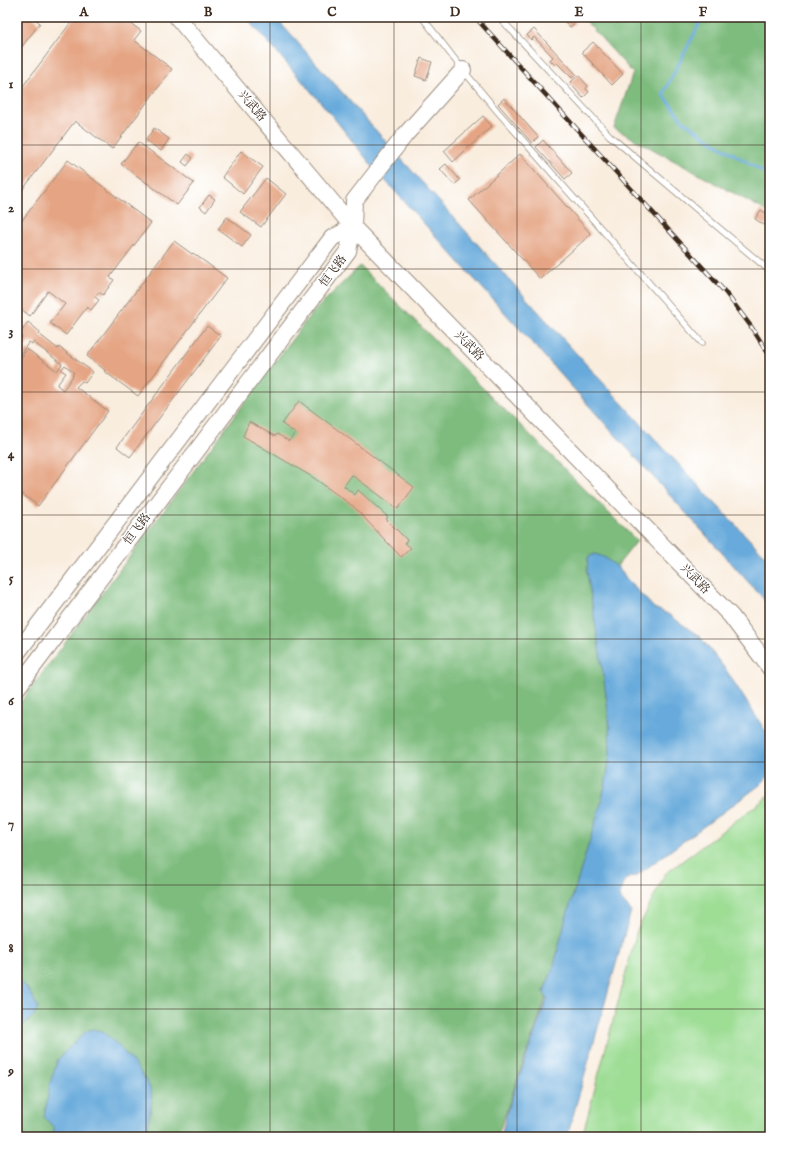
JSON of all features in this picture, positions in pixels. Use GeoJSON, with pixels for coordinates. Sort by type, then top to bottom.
{"type":"FeatureCollection","features":[{"type":"Feature","properties":{"kind":"main road","name":"兴武路"},"geometry":{"type":"LineString","coordinates":[[177,17],[353,227],[731,616],[770,668]]}},
{"type":"Feature","properties":{"kind":"main road"},"geometry":{"type":"LineString","coordinates":[[353,227],[354,201],[405,135],[463,70]]}},
{"type":"Feature","properties":{"kind":"main road","name":"恒飞路"},"geometry":{"type":"LineString","coordinates":[[17,653],[332,238],[353,227]]}},
{"type":"Feature","properties":{"kind":"main road","name":"恒飞路"},"geometry":{"type":"LineString","coordinates":[[20,677],[348,251],[353,227]]}},
{"type":"Feature","properties":{"kind":"lane"},"geometry":{"type":"LineString","coordinates":[[422,17],[498,112],[702,343]]}},
{"type":"Feature","properties":{"kind":"lane"},"geometry":{"type":"LineString","coordinates":[[499,17],[610,136],[770,271]]}},
{"type":"Feature","properties":{"kind":"green space"},"geometry":{"type":"Polygon","coordinates":[[[582,17],[770,17],[770,213],[614,128],[633,73],[582,17]]]}},
{"type":"Feature","properties":{"kind":"green space"},"geometry":{"type":"Polygon","coordinates":[[[360,266],[637,541],[601,586],[622,709],[611,812],[499,1132],[499,1137],[17,1137],[17,707],[311,314],[360,266]]]}},
{"type":"Feature","properties":{"kind":"green space"},"geometry":{"type":"Polygon","coordinates":[[[770,795],[770,1137],[582,1137],[637,931],[665,874],[770,795]]]}},
{"type":"Feature","properties":{"kind":"water"},"geometry":{"type":"Polygon","coordinates":[[[246,17],[275,17],[458,223],[644,427],[770,561],[770,606],[373,167],[329,112],[246,17]]]}},
{"type":"Feature","properties":{"kind":"water"},"geometry":{"type":"Polygon","coordinates":[[[595,554],[604,557],[620,569],[626,578],[654,608],[668,614],[700,637],[726,670],[770,738],[770,775],[760,785],[636,876],[628,878],[624,882],[619,897],[631,911],[567,1137],[501,1137],[508,1108],[547,999],[544,993],[545,988],[553,969],[564,925],[601,803],[607,776],[610,752],[609,719],[587,572],[588,557],[595,554]]]}},
{"type":"Feature","properties":{"kind":"water"},"geometry":{"type":"Polygon","coordinates":[[[17,978],[27,988],[38,1007],[37,1011],[32,1017],[17,1029],[17,978]]]}},
{"type":"Feature","properties":{"kind":"water"},"geometry":{"type":"Polygon","coordinates":[[[92,1029],[104,1033],[116,1043],[144,1077],[152,1096],[148,1125],[149,1137],[53,1136],[54,1128],[44,1117],[50,1083],[58,1059],[85,1032],[92,1029]]]}},
{"type":"Feature","properties":{"kind":"building"},"geometry":{"type":"Polygon","coordinates":[[[17,17],[32,17],[40,23],[17,53],[17,17]]]}},
{"type":"Feature","properties":{"kind":"building"},"geometry":{"type":"Polygon","coordinates":[[[75,17],[122,17],[141,31],[134,40],[172,69],[112,149],[75,121],[17,197],[17,94],[75,17]]]}},
{"type":"Feature","properties":{"kind":"building"},"geometry":{"type":"Polygon","coordinates":[[[569,17],[575,23],[570,27],[561,18],[569,17]]]}},
{"type":"Feature","properties":{"kind":"building"},"geometry":{"type":"Polygon","coordinates":[[[534,29],[576,74],[572,78],[557,63],[555,65],[550,60],[553,57],[534,37],[531,40],[527,35],[534,29]]]}},
{"type":"Feature","properties":{"kind":"building"},"geometry":{"type":"Polygon","coordinates":[[[593,42],[623,74],[612,85],[582,52],[593,42]]]}},
{"type":"Feature","properties":{"kind":"building"},"geometry":{"type":"Polygon","coordinates":[[[421,58],[432,62],[426,80],[415,76],[421,58]]]}},
{"type":"Feature","properties":{"kind":"building"},"geometry":{"type":"Polygon","coordinates":[[[578,75],[588,86],[586,89],[589,92],[583,98],[570,83],[578,75]]]}},
{"type":"Feature","properties":{"kind":"building"},"geometry":{"type":"Polygon","coordinates":[[[504,98],[538,137],[532,143],[498,104],[504,98]]]}},
{"type":"Feature","properties":{"kind":"building"},"geometry":{"type":"Polygon","coordinates":[[[483,116],[492,126],[453,162],[444,151],[483,116]]]}},
{"type":"Feature","properties":{"kind":"building"},"geometry":{"type":"Polygon","coordinates":[[[154,128],[169,139],[161,151],[146,140],[154,128]]]}},
{"type":"Feature","properties":{"kind":"building"},"geometry":{"type":"Polygon","coordinates":[[[543,140],[572,173],[565,179],[536,147],[543,140]]]}},
{"type":"Feature","properties":{"kind":"building"},"geometry":{"type":"Polygon","coordinates":[[[138,142],[194,183],[177,205],[121,164],[138,142]]]}},
{"type":"Feature","properties":{"kind":"building"},"geometry":{"type":"Polygon","coordinates":[[[241,151],[263,167],[243,194],[222,177],[241,151]]]}},
{"type":"Feature","properties":{"kind":"building"},"geometry":{"type":"Polygon","coordinates":[[[188,154],[193,158],[187,166],[182,162],[188,154]]]}},
{"type":"Feature","properties":{"kind":"building"},"geometry":{"type":"Polygon","coordinates":[[[520,154],[591,234],[540,279],[469,200],[520,154]]]}},
{"type":"Feature","properties":{"kind":"building"},"geometry":{"type":"Polygon","coordinates":[[[68,160],[151,223],[110,277],[114,280],[103,295],[99,292],[95,297],[99,300],[91,310],[87,307],[66,335],[50,323],[65,304],[48,291],[30,316],[17,306],[17,227],[68,160]]]}},
{"type":"Feature","properties":{"kind":"building"},"geometry":{"type":"Polygon","coordinates":[[[446,164],[460,180],[454,185],[440,169],[446,164]]]}},
{"type":"Feature","properties":{"kind":"building"},"geometry":{"type":"Polygon","coordinates":[[[266,178],[286,194],[261,227],[240,212],[266,178]]]}},
{"type":"Feature","properties":{"kind":"building"},"geometry":{"type":"Polygon","coordinates":[[[209,195],[215,199],[206,212],[200,207],[209,195]]]}},
{"type":"Feature","properties":{"kind":"building"},"geometry":{"type":"Polygon","coordinates":[[[761,210],[770,216],[770,227],[766,223],[764,225],[755,219],[761,210]]]}},
{"type":"Feature","properties":{"kind":"building"},"geometry":{"type":"Polygon","coordinates":[[[227,217],[251,235],[242,247],[218,229],[227,217]]]}},
{"type":"Feature","properties":{"kind":"building"},"geometry":{"type":"Polygon","coordinates":[[[174,241],[227,278],[138,396],[104,371],[105,370],[87,356],[174,241]]]}},
{"type":"Feature","properties":{"kind":"building"},"geometry":{"type":"Polygon","coordinates":[[[28,322],[40,332],[39,334],[58,349],[59,347],[93,372],[85,383],[82,381],[76,387],[108,411],[38,506],[17,490],[17,344],[22,337],[19,335],[28,322]],[[29,342],[19,356],[21,358],[27,349],[57,371],[62,364],[33,342],[32,344],[29,342]],[[65,365],[61,370],[66,373],[57,385],[63,390],[74,373],[65,365]]]}},
{"type":"Feature","properties":{"kind":"building"},"geometry":{"type":"Polygon","coordinates":[[[207,326],[221,336],[130,457],[117,447],[207,326]]]}},
{"type":"Feature","properties":{"kind":"building"},"geometry":{"type":"Polygon","coordinates":[[[299,401],[414,487],[398,509],[352,475],[344,486],[355,495],[358,490],[388,517],[386,519],[407,540],[405,543],[411,548],[401,557],[354,507],[314,478],[243,436],[249,422],[275,436],[277,434],[289,441],[295,433],[282,424],[299,401]]]}},
{"type":"Feature","properties":{"kind":"waterway"},"geometry":{"type":"LineString","coordinates":[[703,17],[663,94],[682,120],[712,141],[770,176]]}},
{"type":"Feature","properties":{"kind":"railway"},"geometry":{"type":"LineString","coordinates":[[475,17],[725,292],[750,325],[770,356]]}}]}
